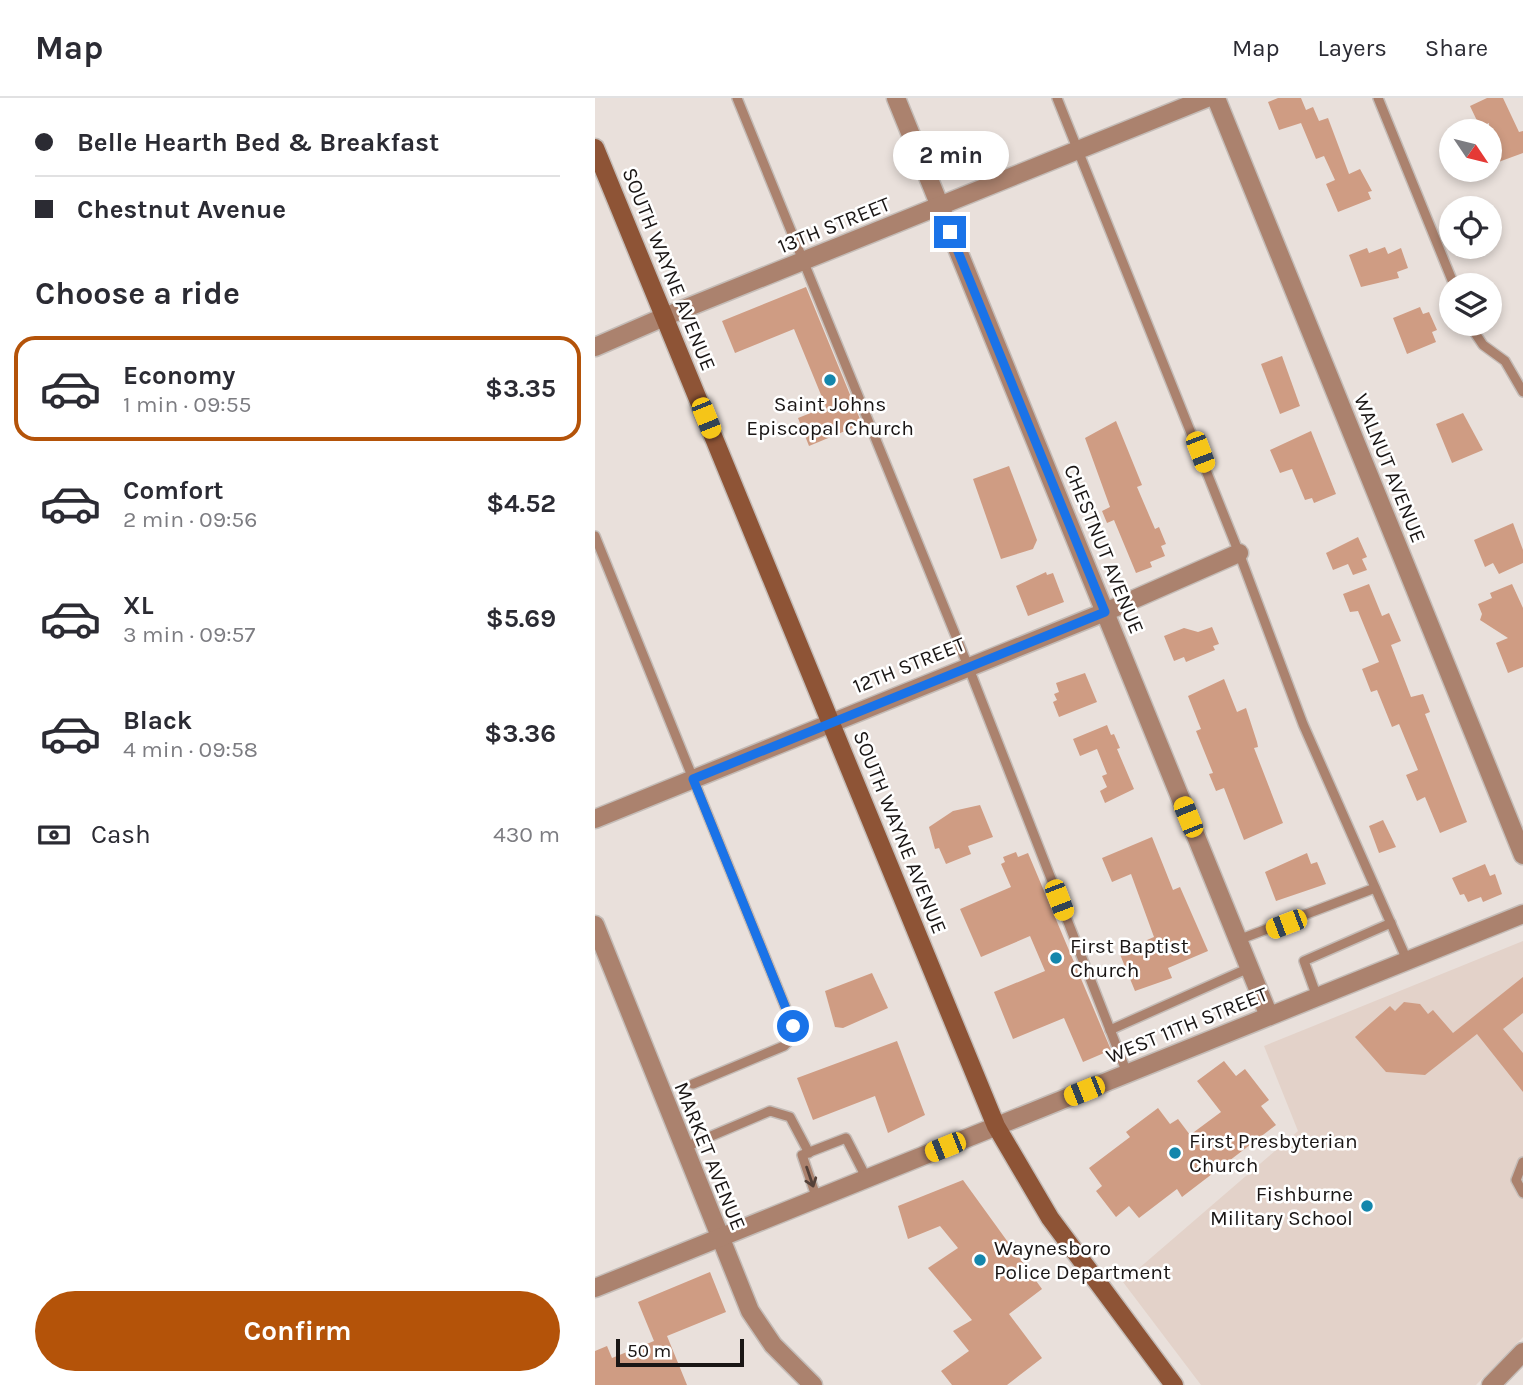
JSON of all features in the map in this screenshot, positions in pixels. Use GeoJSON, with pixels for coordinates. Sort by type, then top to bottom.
{"type":"FeatureCollection","features":[{"type":"Feature","properties":{"kind":"main road","name":"SOUTH WAYNE AVENUE"},"geometry":{"type":"LineString","coordinates":[[595,148],[996,1126],[1050,1218],[1174,1385]]}},
{"type":"Feature","properties":{"kind":"street","name":"CHESTNUT AVENUE"},"geometry":{"type":"LineString","coordinates":[[896,98],[1269,1016]]}},
{"type":"Feature","properties":{"kind":"street","name":"13TH STREET"},"geometry":{"type":"LineString","coordinates":[[595,347],[1207,98]]}},
{"type":"Feature","properties":{"kind":"street","name":"WALNUT AVENUE"},"geometry":{"type":"LineString","coordinates":[[1216,98],[1523,855]]}},
{"type":"Feature","properties":{"kind":"street","name":"12TH STREET"},"geometry":{"type":"LineString","coordinates":[[595,819],[1105,612],[1240,553]]}},
{"type":"Feature","properties":{"kind":"street","name":"WEST 11TH STREET"},"geometry":{"type":"LineString","coordinates":[[595,1288],[1523,914]]}},
{"type":"Feature","properties":{"kind":"street","name":"MARKET AVENUE"},"geometry":{"type":"LineString","coordinates":[[595,925],[682,1148],[760,1328],[813,1385]]}},
{"type":"Feature","properties":{"kind":"street"},"geometry":{"type":"LineString","coordinates":[[1491,1385],[1521,1360]]}},
{"type":"Feature","properties":{"kind":"lane"},"geometry":{"type":"LineString","coordinates":[[737,98],[968,666],[1127,1073]]}},
{"type":"Feature","properties":{"kind":"lane"},"geometry":{"type":"LineString","coordinates":[[1057,98],[1240,553],[1303,724],[1407,960]]}},
{"type":"Feature","properties":{"kind":"lane"},"geometry":{"type":"LineString","coordinates":[[1378,98],[1449,273]]}},
{"type":"Feature","properties":{"kind":"lane"},"geometry":{"type":"LineString","coordinates":[[1477,336],[1483,345],[1519,373],[1523,392]]}},
{"type":"Feature","properties":{"kind":"lane"},"geometry":{"type":"LineString","coordinates":[[595,536],[794,1032],[790,1042],[784,1046],[693,1084]]}},
{"type":"Feature","properties":{"kind":"lane"},"geometry":{"type":"LineString","coordinates":[[1238,940],[1375,888]]}},
{"type":"Feature","properties":{"kind":"lane"},"geometry":{"type":"LineString","coordinates":[[1317,997],[1304,961],[1391,923]]}},
{"type":"Feature","properties":{"kind":"lane"},"geometry":{"type":"LineString","coordinates":[[1110,1030],[1249,968]]}},
{"type":"Feature","properties":{"kind":"lane"},"geometry":{"type":"LineString","coordinates":[[682,1148],[770,1111],[790,1117],[809,1153]]}},
{"type":"Feature","properties":{"kind":"lane"},"geometry":{"type":"LineString","coordinates":[[817,1199],[802,1155],[846,1138],[867,1179]]}},
{"type":"Feature","properties":{"kind":"lane"},"geometry":{"type":"LineString","coordinates":[[1523,1162],[1516,1180],[1523,1194]]}},
{"type":"Feature","properties":{"kind":"shaded area","name":"Fishburne Military School"},"geometry":{"type":"Polygon","coordinates":[[[1523,941],[1523,1337],[1476,1385],[1201,1385],[1123,1282],[1298,1131],[1264,1046],[1523,941]]]}},
{"type":"Feature","properties":{"kind":"building"},"geometry":{"type":"Polygon","coordinates":[[[1278,98],[1301,98],[1306,110],[1313,107],[1319,121],[1328,118],[1349,174],[1360,169],[1372,191],[1368,192],[1371,199],[1338,212],[1326,184],[1335,180],[1324,156],[1316,159],[1301,123],[1279,130],[1268,102],[1278,98]]]}},
{"type":"Feature","properties":{"kind":"building"},"geometry":{"type":"Polygon","coordinates":[[[1487,98],[1503,98],[1519,132],[1523,131],[1523,153],[1502,161],[1502,119],[1476,119],[1470,106],[1487,98]]]}},
{"type":"Feature","properties":{"kind":"building"},"geometry":{"type":"Polygon","coordinates":[[[1385,247],[1388,254],[1401,248],[1408,268],[1397,272],[1399,278],[1361,287],[1349,255],[1367,248],[1369,253],[1385,247]]]}},
{"type":"Feature","properties":{"kind":"building","name":"Saint Johns Episcopal Church"},"geometry":{"type":"Polygon","coordinates":[[[806,287],[862,424],[809,446],[798,418],[826,407],[794,329],[735,353],[722,321],[806,287]]]}},
{"type":"Feature","properties":{"kind":"building"},"geometry":{"type":"Polygon","coordinates":[[[1420,307],[1423,314],[1429,312],[1437,330],[1432,332],[1436,342],[1407,354],[1393,318],[1420,307]]]}},
{"type":"Feature","properties":{"kind":"building"},"geometry":{"type":"Polygon","coordinates":[[[1282,356],[1300,406],[1280,414],[1261,364],[1282,356]]]}},
{"type":"Feature","properties":{"kind":"building"},"geometry":{"type":"Polygon","coordinates":[[[1463,413],[1483,450],[1452,463],[1436,424],[1463,413]]]}},
{"type":"Feature","properties":{"kind":"building"},"geometry":{"type":"Polygon","coordinates":[[[1116,421],[1142,485],[1137,487],[1155,529],[1159,527],[1166,544],[1161,546],[1165,556],[1150,562],[1152,567],[1136,573],[1114,520],[1107,523],[1102,511],[1110,507],[1085,438],[1116,421]]]}},
{"type":"Feature","properties":{"kind":"building"},"geometry":{"type":"Polygon","coordinates":[[[1311,431],[1336,494],[1314,503],[1312,498],[1305,500],[1292,469],[1280,473],[1270,450],[1311,431]]]}},
{"type":"Feature","properties":{"kind":"building"},"geometry":{"type":"Polygon","coordinates":[[[1009,466],[1037,540],[1033,549],[1001,559],[973,479],[1009,466]]]}},
{"type":"Feature","properties":{"kind":"building"},"geometry":{"type":"Polygon","coordinates":[[[1513,523],[1523,550],[1523,563],[1499,574],[1493,563],[1485,567],[1474,540],[1513,523]]]}},
{"type":"Feature","properties":{"kind":"building"},"geometry":{"type":"Polygon","coordinates":[[[1358,537],[1367,557],[1362,559],[1367,570],[1353,575],[1348,564],[1333,570],[1326,553],[1358,537]]]}},
{"type":"Feature","properties":{"kind":"building"},"geometry":{"type":"Polygon","coordinates":[[[1046,572],[1047,575],[1053,573],[1064,602],[1028,616],[1016,586],[1046,572]]]}},
{"type":"Feature","properties":{"kind":"building"},"geometry":{"type":"Polygon","coordinates":[[[1369,584],[1382,616],[1389,613],[1401,641],[1391,645],[1411,697],[1423,694],[1430,712],[1425,714],[1467,822],[1440,833],[1425,797],[1417,801],[1406,775],[1418,770],[1399,724],[1392,727],[1377,690],[1371,692],[1362,669],[1379,662],[1358,611],[1350,612],[1343,594],[1369,584]]]}},
{"type":"Feature","properties":{"kind":"building"},"geometry":{"type":"Polygon","coordinates":[[[1512,584],[1523,608],[1523,667],[1508,673],[1496,643],[1508,638],[1480,620],[1482,614],[1478,604],[1492,598],[1490,593],[1512,584]]]}},
{"type":"Feature","properties":{"kind":"building"},"geometry":{"type":"Polygon","coordinates":[[[1212,627],[1219,644],[1213,646],[1215,650],[1186,662],[1184,657],[1174,661],[1164,636],[1184,628],[1198,632],[1212,627]]]}},
{"type":"Feature","properties":{"kind":"building"},"geometry":{"type":"Polygon","coordinates":[[[1085,673],[1097,702],[1059,717],[1053,702],[1057,700],[1054,694],[1059,692],[1056,683],[1085,673]]]}},
{"type":"Feature","properties":{"kind":"building"},"geometry":{"type":"Polygon","coordinates":[[[1224,679],[1237,712],[1246,708],[1258,747],[1254,748],[1283,823],[1244,840],[1224,788],[1216,791],[1209,774],[1213,773],[1196,731],[1201,729],[1188,696],[1224,679]]]}},
{"type":"Feature","properties":{"kind":"building"},"geometry":{"type":"Polygon","coordinates":[[[1107,725],[1120,748],[1117,749],[1134,789],[1105,803],[1100,791],[1107,787],[1102,776],[1107,774],[1097,749],[1080,756],[1073,739],[1107,725]]]}},
{"type":"Feature","properties":{"kind":"building"},"geometry":{"type":"Polygon","coordinates":[[[980,805],[993,837],[968,846],[971,854],[946,864],[939,848],[935,849],[929,827],[953,811],[980,805]]]}},
{"type":"Feature","properties":{"kind":"building"},"geometry":{"type":"Polygon","coordinates":[[[1383,820],[1396,847],[1379,853],[1369,826],[1383,820]]]}},
{"type":"Feature","properties":{"kind":"building"},"geometry":{"type":"Polygon","coordinates":[[[1152,837],[1173,890],[1180,887],[1208,951],[1168,968],[1172,978],[1135,991],[1119,952],[1154,937],[1131,874],[1112,882],[1102,858],[1152,837]]]}},
{"type":"Feature","properties":{"kind":"building","name":"First Baptist Church"},"geometry":{"type":"Polygon","coordinates":[[[1016,852],[1018,857],[1028,853],[1111,1050],[1083,1062],[1064,1018],[1013,1039],[994,992],[1045,971],[1030,936],[981,957],[960,909],[1011,887],[1001,864],[1005,862],[1003,857],[1016,852]]]}},
{"type":"Feature","properties":{"kind":"building"},"geometry":{"type":"Polygon","coordinates":[[[1307,853],[1311,864],[1317,862],[1326,884],[1276,901],[1265,872],[1307,853]]]}},
{"type":"Feature","properties":{"kind":"building"},"geometry":{"type":"Polygon","coordinates":[[[1485,864],[1490,876],[1495,874],[1502,894],[1483,902],[1481,897],[1468,902],[1464,894],[1460,895],[1452,878],[1485,864]]]}},
{"type":"Feature","properties":{"kind":"building"},"geometry":{"type":"Polygon","coordinates":[[[872,973],[888,1008],[843,1028],[835,1027],[825,991],[872,973]]]}},
{"type":"Feature","properties":{"kind":"building"},"geometry":{"type":"Polygon","coordinates":[[[1523,977],[1523,1013],[1503,1029],[1523,1053],[1523,1092],[1477,1034],[1425,1075],[1386,1072],[1355,1037],[1390,1006],[1395,1011],[1404,1002],[1420,1004],[1428,1014],[1433,1010],[1453,1033],[1523,977]]]}},
{"type":"Feature","properties":{"kind":"building"},"geometry":{"type":"Polygon","coordinates":[[[897,1041],[925,1115],[888,1133],[875,1096],[813,1120],[797,1078],[897,1041]]]}},
{"type":"Feature","properties":{"kind":"building","name":"First Presbyterian Church"},"geometry":{"type":"Polygon","coordinates":[[[1224,1061],[1236,1076],[1245,1069],[1269,1100],[1261,1106],[1276,1125],[1182,1197],[1177,1189],[1139,1218],[1129,1206],[1116,1217],[1096,1191],[1102,1186],[1089,1168],[1130,1137],[1126,1132],[1158,1108],[1170,1124],[1178,1119],[1190,1135],[1221,1112],[1197,1081],[1224,1061]]]}},
{"type":"Feature","properties":{"kind":"building"},"geometry":{"type":"Polygon","coordinates":[[[963,1180],[1042,1289],[1009,1314],[1042,1358],[1007,1385],[952,1385],[941,1371],[969,1351],[953,1331],[972,1320],[928,1268],[958,1248],[940,1226],[908,1239],[898,1206],[963,1180]]]}},
{"type":"Feature","properties":{"kind":"building"},"geometry":{"type":"Polygon","coordinates":[[[710,1272],[726,1312],[667,1336],[687,1385],[595,1385],[595,1351],[607,1346],[612,1358],[654,1341],[638,1302],[710,1272]]]}},
{"type":"Feature","properties":{"kind":"place","name":"Saint Johns Episcopal Church"},"geometry":{"type":"Point","coordinates":[830,380]}},
{"type":"Feature","properties":{"kind":"place","name":"First Baptist Church"},"geometry":{"type":"Point","coordinates":[1056,958]}},
{"type":"Feature","properties":{"kind":"place","name":"First Presbyterian Church"},"geometry":{"type":"Point","coordinates":[1175,1153]}},
{"type":"Feature","properties":{"kind":"place","name":"Fishburne Military School"},"geometry":{"type":"Point","coordinates":[1367,1206]}},
{"type":"Feature","properties":{"kind":"place","name":"Waynesboro Police Department"},"geometry":{"type":"Point","coordinates":[980,1260]}},
{"type":"Feature","properties":{"kind":"route"},"geometry":{"type":"LineString","coordinates":[[793,1026],[693,779],[1000,652],[1105,612],[950,232]]}}]}
